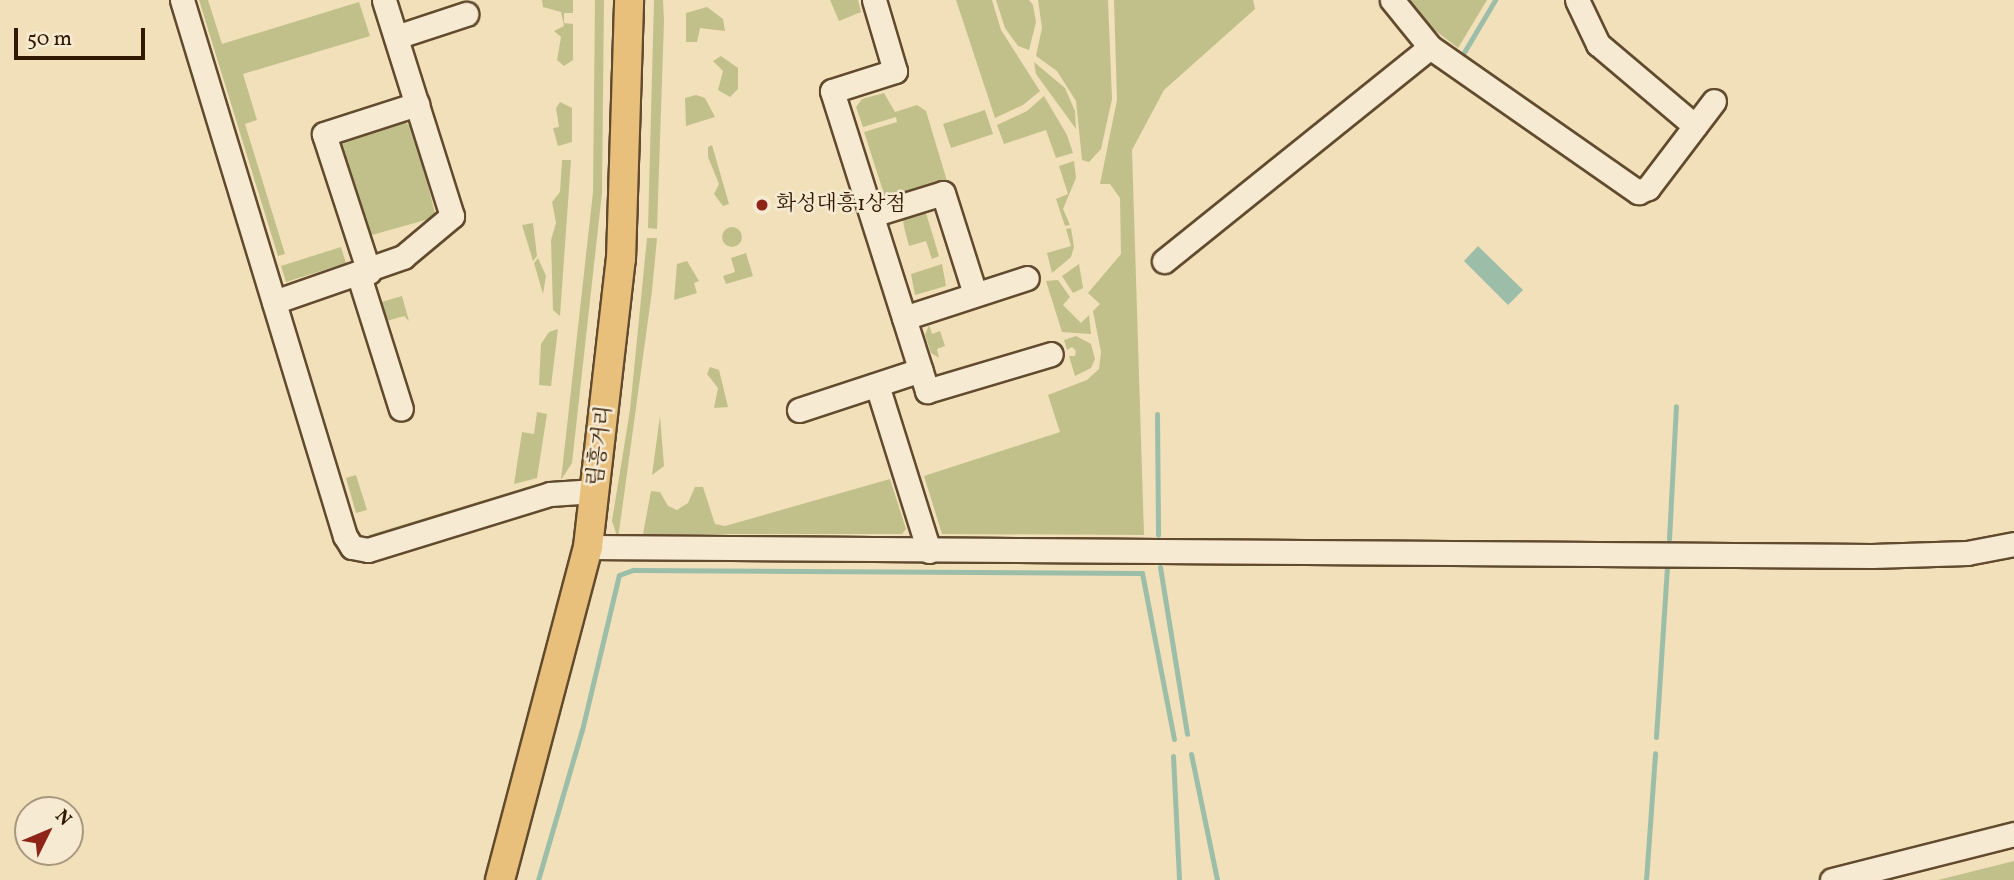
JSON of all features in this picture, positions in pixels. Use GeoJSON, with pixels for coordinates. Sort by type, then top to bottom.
{"type":"FeatureCollection","features":[{"type":"Feature","properties":{"kind":"main road","name":"림흥거리"},"geometry":{"type":"LineString","coordinates":[[499,880],[588,547],[621,259],[629,0]]}},
{"type":"Feature","properties":{"kind":"street"},"geometry":{"type":"LineString","coordinates":[[182,0],[345,536],[352,547],[368,550],[540,496],[595,491]]}},
{"type":"Feature","properties":{"kind":"street"},"geometry":{"type":"LineString","coordinates":[[274,302],[364,274],[403,257],[452,216],[384,0]]}},
{"type":"Feature","properties":{"kind":"street"},"geometry":{"type":"LineString","coordinates":[[874,0],[895,71],[832,91],[927,391],[1051,354]]}},
{"type":"Feature","properties":{"kind":"street"},"geometry":{"type":"LineString","coordinates":[[1392,0],[1430,47],[1638,192],[1648,188],[1714,101]]}},
{"type":"Feature","properties":{"kind":"street"},"geometry":{"type":"LineString","coordinates":[[1577,0],[1598,44],[1695,126]]}},
{"type":"Feature","properties":{"kind":"street"},"geometry":{"type":"LineString","coordinates":[[396,37],[466,14]]}},
{"type":"Feature","properties":{"kind":"street"},"geometry":{"type":"LineString","coordinates":[[1164,261],[1430,47]]}},
{"type":"Feature","properties":{"kind":"street"},"geometry":{"type":"LineString","coordinates":[[401,409],[324,134],[417,104]]}},
{"type":"Feature","properties":{"kind":"street"},"geometry":{"type":"LineString","coordinates":[[872,215],[943,193],[975,294]]}},
{"type":"Feature","properties":{"kind":"street"},"geometry":{"type":"LineString","coordinates":[[904,318],[1027,278]]}},
{"type":"Feature","properties":{"kind":"street"},"geometry":{"type":"LineString","coordinates":[[799,410],[920,370]]}},
{"type":"Feature","properties":{"kind":"street"},"geometry":{"type":"LineString","coordinates":[[877,384],[929,551]]}},
{"type":"Feature","properties":{"kind":"street"},"geometry":{"type":"LineString","coordinates":[[588,547],[1872,556],[1968,553],[2014,544]]}},
{"type":"Feature","properties":{"kind":"street"},"geometry":{"type":"LineString","coordinates":[[1832,880],[2014,834]]}},
{"type":"Feature","properties":{"kind":"shaded area"},"geometry":{"type":"Polygon","coordinates":[[[199,0],[208,0],[222,44],[359,2],[370,36],[243,74],[257,120],[245,124],[285,254],[278,256],[199,0]]]}},
{"type":"Feature","properties":{"kind":"shaded area"},"geometry":{"type":"Polygon","coordinates":[[[542,0],[573,0],[573,13],[564,13],[564,23],[573,24],[573,60],[564,66],[557,60],[561,37],[554,31],[564,26],[561,12],[543,7],[542,0]]]}},
{"type":"Feature","properties":{"kind":"shaded area"},"geometry":{"type":"Polygon","coordinates":[[[595,0],[604,0],[602,193],[572,463],[561,480],[593,192],[595,0]]]}},
{"type":"Feature","properties":{"kind":"shaded area"},"geometry":{"type":"Polygon","coordinates":[[[654,0],[663,0],[664,21],[657,229],[648,228],[654,0]]]}},
{"type":"Feature","properties":{"kind":"shaded area"},"geometry":{"type":"Polygon","coordinates":[[[830,0],[858,0],[861,12],[839,21],[830,0]]]}},
{"type":"Feature","properties":{"kind":"shaded area"},"geometry":{"type":"Polygon","coordinates":[[[956,0],[992,0],[1001,30],[1040,91],[1023,105],[995,118],[956,0]]]}},
{"type":"Feature","properties":{"kind":"shaded area"},"geometry":{"type":"Polygon","coordinates":[[[996,0],[1029,0],[1033,5],[1036,22],[1029,50],[1018,46],[1005,28],[996,0]]]}},
{"type":"Feature","properties":{"kind":"shaded area"},"geometry":{"type":"Polygon","coordinates":[[[1038,0],[1108,0],[1112,99],[1101,149],[1089,162],[1082,160],[1076,101],[1057,71],[1036,56],[1042,28],[1038,0]]]}},
{"type":"Feature","properties":{"kind":"shaded area"},"geometry":{"type":"Polygon","coordinates":[[[1114,0],[1253,0],[1255,9],[1164,90],[1132,150],[1144,535],[942,534],[924,476],[1060,432],[1048,395],[1087,380],[1099,369],[1101,352],[1093,311],[1100,304],[1088,293],[1121,254],[1120,198],[1110,184],[1100,184],[1117,100],[1114,0]]]}},
{"type":"Feature","properties":{"kind":"shaded area"},"geometry":{"type":"Polygon","coordinates":[[[1409,0],[1487,0],[1458,48],[1428,25],[1409,0]]]}},
{"type":"Feature","properties":{"kind":"shaded area"},"geometry":{"type":"Polygon","coordinates":[[[707,7],[723,19],[725,31],[700,28],[697,42],[686,42],[686,13],[707,7]]]}},
{"type":"Feature","properties":{"kind":"shaded area"},"geometry":{"type":"Polygon","coordinates":[[[721,56],[738,68],[738,89],[730,97],[718,90],[723,71],[713,61],[721,56]]]}},
{"type":"Feature","properties":{"kind":"shaded area"},"geometry":{"type":"Polygon","coordinates":[[[1034,62],[1065,88],[1075,111],[1076,129],[1036,74],[1034,62]]]}},
{"type":"Feature","properties":{"kind":"shaded area"},"geometry":{"type":"Polygon","coordinates":[[[884,93],[895,112],[917,105],[926,111],[947,181],[885,197],[864,132],[897,122],[896,117],[863,127],[856,107],[862,99],[884,93]]]}},
{"type":"Feature","properties":{"kind":"shaded area"},"geometry":{"type":"Polygon","coordinates":[[[696,95],[705,98],[715,117],[686,126],[685,98],[696,95]]]}},
{"type":"Feature","properties":{"kind":"shaded area"},"geometry":{"type":"Polygon","coordinates":[[[1044,96],[1067,135],[1073,153],[1056,158],[1046,130],[1004,144],[997,125],[1027,111],[1044,96]]]}},
{"type":"Feature","properties":{"kind":"shaded area"},"geometry":{"type":"Polygon","coordinates":[[[560,102],[572,108],[572,142],[558,146],[553,128],[559,127],[556,108],[560,102]]]}},
{"type":"Feature","properties":{"kind":"shaded area"},"geometry":{"type":"Polygon","coordinates":[[[985,110],[993,134],[951,148],[943,124],[985,110]]]}},
{"type":"Feature","properties":{"kind":"shaded area"},"geometry":{"type":"Polygon","coordinates":[[[402,120],[413,128],[435,213],[429,219],[372,235],[366,231],[340,141],[402,120]]]}},
{"type":"Feature","properties":{"kind":"shaded area"},"geometry":{"type":"Polygon","coordinates":[[[712,145],[729,204],[723,206],[714,194],[719,184],[708,157],[708,147],[712,145]]]}},
{"type":"Feature","properties":{"kind":"shaded area"},"geometry":{"type":"Polygon","coordinates":[[[562,160],[571,160],[560,316],[553,310],[551,240],[556,223],[552,202],[560,192],[562,160]]]}},
{"type":"Feature","properties":{"kind":"shaded area"},"geometry":{"type":"Polygon","coordinates":[[[1074,161],[1076,178],[1063,209],[1070,225],[1065,226],[1056,199],[1068,194],[1059,166],[1074,161]]]}},
{"type":"Feature","properties":{"kind":"shaded area"},"geometry":{"type":"Polygon","coordinates":[[[926,213],[939,256],[932,259],[926,241],[909,246],[903,220],[926,213]]]}},
{"type":"Feature","properties":{"kind":"shaded area"},"geometry":{"type":"Polygon","coordinates":[[[533,223],[537,256],[533,261],[522,225],[533,223]]]}},
{"type":"Feature","properties":{"kind":"shaded area"},"geometry":{"type":"Polygon","coordinates":[[[732,227],[739,230],[742,237],[739,244],[732,247],[725,244],[722,237],[725,230],[732,227]]]}},
{"type":"Feature","properties":{"kind":"shaded area"},"geometry":{"type":"Polygon","coordinates":[[[1071,228],[1074,247],[1071,257],[1052,273],[1047,253],[1071,246],[1066,229],[1071,228]]]}},
{"type":"Feature","properties":{"kind":"shaded area"},"geometry":{"type":"Polygon","coordinates":[[[647,238],[657,238],[652,291],[618,539],[612,521],[630,410],[647,238]]]}},
{"type":"Feature","properties":{"kind":"shaded area"},"geometry":{"type":"Polygon","coordinates":[[[1478,246],[1523,290],[1508,305],[1464,261],[1478,246]]]}},
{"type":"Feature","properties":{"kind":"shaded area"},"geometry":{"type":"Polygon","coordinates":[[[341,247],[346,263],[286,282],[281,266],[341,247]]]}},
{"type":"Feature","properties":{"kind":"shaded area"},"geometry":{"type":"Polygon","coordinates":[[[746,253],[753,276],[726,284],[723,276],[735,272],[731,258],[746,253]]]}},
{"type":"Feature","properties":{"kind":"shaded area"},"geometry":{"type":"Polygon","coordinates":[[[538,258],[546,276],[543,294],[534,263],[538,258]]]}},
{"type":"Feature","properties":{"kind":"shaded area"},"geometry":{"type":"Polygon","coordinates":[[[687,261],[699,281],[694,283],[697,293],[674,300],[677,264],[687,261]]]}},
{"type":"Feature","properties":{"kind":"shaded area"},"geometry":{"type":"Polygon","coordinates":[[[942,264],[946,286],[915,295],[911,274],[942,264]]]}},
{"type":"Feature","properties":{"kind":"shaded area"},"geometry":{"type":"Polygon","coordinates":[[[1079,264],[1083,288],[1073,293],[1062,276],[1079,264]]]}},
{"type":"Feature","properties":{"kind":"shaded area"},"geometry":{"type":"Polygon","coordinates":[[[1058,280],[1070,297],[1063,305],[1081,323],[1089,315],[1091,334],[1062,332],[1046,281],[1058,280]]]}},
{"type":"Feature","properties":{"kind":"shaded area"},"geometry":{"type":"Polygon","coordinates":[[[402,296],[409,321],[404,316],[387,321],[385,328],[378,303],[402,296]]]}},
{"type":"Feature","properties":{"kind":"shaded area"},"geometry":{"type":"Polygon","coordinates":[[[929,325],[932,334],[940,331],[945,346],[937,349],[939,358],[931,353],[925,335],[929,325]]]}},
{"type":"Feature","properties":{"kind":"shaded area"},"geometry":{"type":"Polygon","coordinates":[[[558,329],[551,386],[539,385],[541,344],[549,332],[558,329]]]}},
{"type":"Feature","properties":{"kind":"shaded area"},"geometry":{"type":"Polygon","coordinates":[[[1076,336],[1091,344],[1095,359],[1091,368],[1075,376],[1069,356],[1075,356],[1076,351],[1072,347],[1067,350],[1064,340],[1076,336]]]}},
{"type":"Feature","properties":{"kind":"shaded area"},"geometry":{"type":"Polygon","coordinates":[[[710,367],[719,370],[728,407],[714,408],[718,388],[707,374],[710,367]]]}},
{"type":"Feature","properties":{"kind":"shaded area"},"geometry":{"type":"Polygon","coordinates":[[[537,412],[547,414],[537,478],[514,484],[522,432],[534,434],[537,412]]]}},
{"type":"Feature","properties":{"kind":"shaded area"},"geometry":{"type":"Polygon","coordinates":[[[660,416],[664,466],[652,475],[660,416]]]}},
{"type":"Feature","properties":{"kind":"shaded area"},"geometry":{"type":"Polygon","coordinates":[[[356,475],[367,510],[356,513],[346,478],[356,475]]]}},
{"type":"Feature","properties":{"kind":"shaded area"},"geometry":{"type":"Polygon","coordinates":[[[890,479],[906,529],[902,534],[643,534],[651,491],[660,492],[668,506],[677,510],[688,503],[695,487],[703,487],[715,524],[725,526],[890,479]]]}},
{"type":"Feature","properties":{"kind":"shaded area"},"geometry":{"type":"Polygon","coordinates":[[[537,484],[538,488],[370,539],[369,535],[537,484]]]}},
{"type":"Feature","properties":{"kind":"shaded area"},"geometry":{"type":"Polygon","coordinates":[[[2014,861],[2014,880],[1938,880],[2014,861]]]}},
{"type":"Feature","properties":{"kind":"waterway"},"geometry":{"type":"LineString","coordinates":[[1463,54],[1495,0]]}},
{"type":"Feature","properties":{"kind":"waterway"},"geometry":{"type":"LineString","coordinates":[[1669,539],[1676,406]]}},
{"type":"Feature","properties":{"kind":"waterway"},"geometry":{"type":"LineString","coordinates":[[1157,414],[1158,535]]}},
{"type":"Feature","properties":{"kind":"waterway"},"geometry":{"type":"LineString","coordinates":[[1656,737],[1667,565]]}},
{"type":"Feature","properties":{"kind":"waterway"},"geometry":{"type":"LineString","coordinates":[[1160,567],[1187,734]]}},
{"type":"Feature","properties":{"kind":"waterway"},"geometry":{"type":"LineString","coordinates":[[538,880],[582,730],[619,575],[633,570],[1142,573],[1174,739]]}},
{"type":"Feature","properties":{"kind":"waterway"},"geometry":{"type":"LineString","coordinates":[[1646,880],[1655,753]]}},
{"type":"Feature","properties":{"kind":"waterway"},"geometry":{"type":"LineString","coordinates":[[1191,754],[1217,880]]}},
{"type":"Feature","properties":{"kind":"waterway"},"geometry":{"type":"LineString","coordinates":[[1173,756],[1179,880]]}},
{"type":"Feature","properties":{"kind":"place","name":"화성대흥1상점"},"geometry":{"type":"Point","coordinates":[762,205]}}]}
